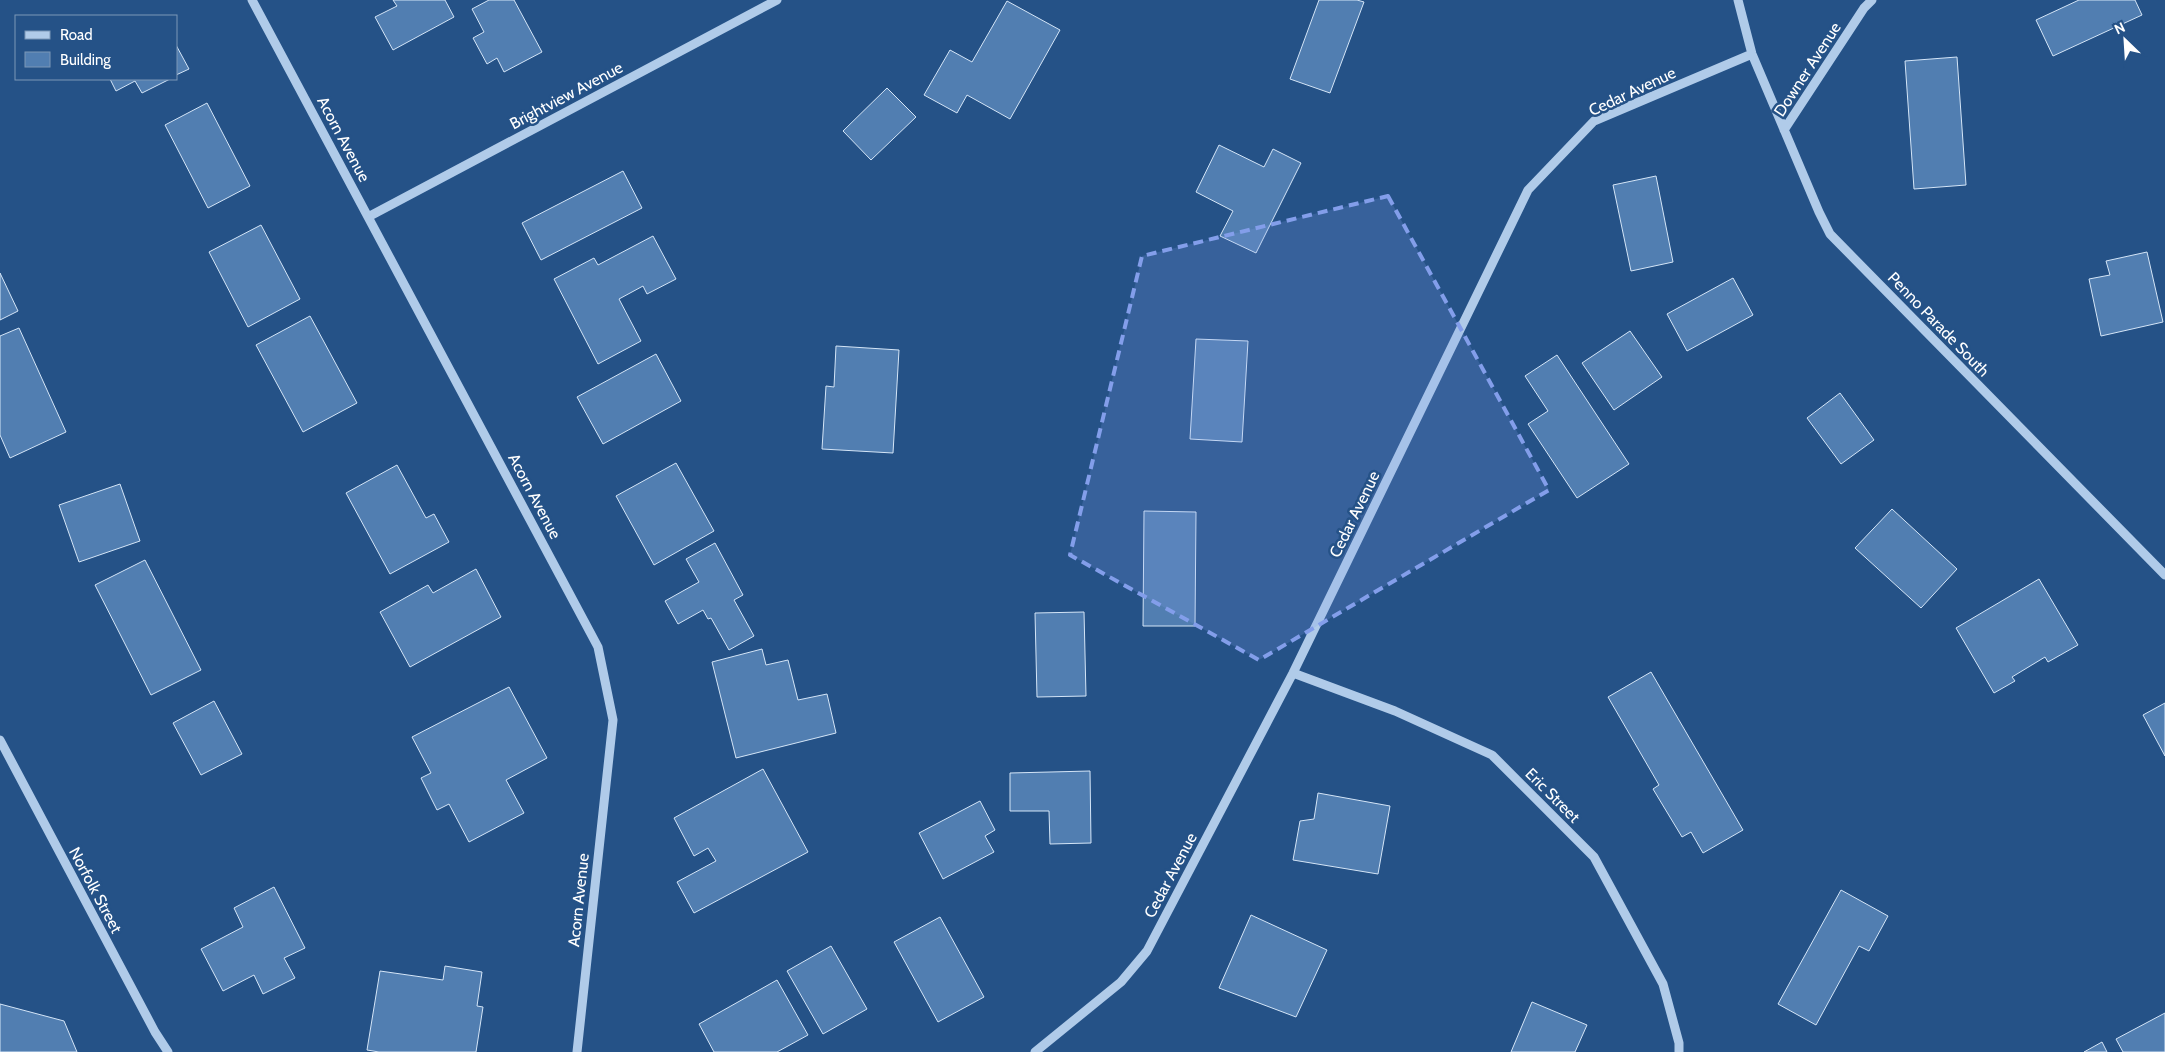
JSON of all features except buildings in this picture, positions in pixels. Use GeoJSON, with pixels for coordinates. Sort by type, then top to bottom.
{"type":"FeatureCollection","features":[{"type":"Feature","properties":{"kind":"street","name":"Acorn Avenue"},"geometry":{"type":"LineString","coordinates":[[252,0],[598,647],[613,720],[577,1052]]}},
{"type":"Feature","properties":{"kind":"street","name":"Brightview Avenue"},"geometry":{"type":"LineString","coordinates":[[368,217],[777,0]]}},
{"type":"Feature","properties":{"kind":"street","name":"Penno Parade South"},"geometry":{"type":"LineString","coordinates":[[1738,0],[1752,54],[1830,234],[2165,575]]}},
{"type":"Feature","properties":{"kind":"street","name":"Downer Avenue"},"geometry":{"type":"LineString","coordinates":[[1784,130],[1864,8],[1872,0]]}},
{"type":"Feature","properties":{"kind":"street","name":"Cedar Avenue"},"geometry":{"type":"LineString","coordinates":[[1036,1052],[1121,982],[1147,951],[1293,673],[1528,190],[1594,121],[1752,54]]}},
{"type":"Feature","properties":{"kind":"street","name":"Eric Street"},"geometry":{"type":"LineString","coordinates":[[1293,673],[1394,711],[1492,755],[1594,857],[1663,984],[1679,1043],[1679,1052]]}},
{"type":"Feature","properties":{"kind":"street","name":"Norfolk Street"},"geometry":{"type":"LineString","coordinates":[[0,740],[150,1024],[168,1052]]}},
{"type":"Feature","properties":{"kind":"highlighted area"},"geometry":{"type":"Polygon","coordinates":[[[1388,196],[1549,490],[1259,660],[1070,555],[1142,256],[1388,196]]]}}]}
